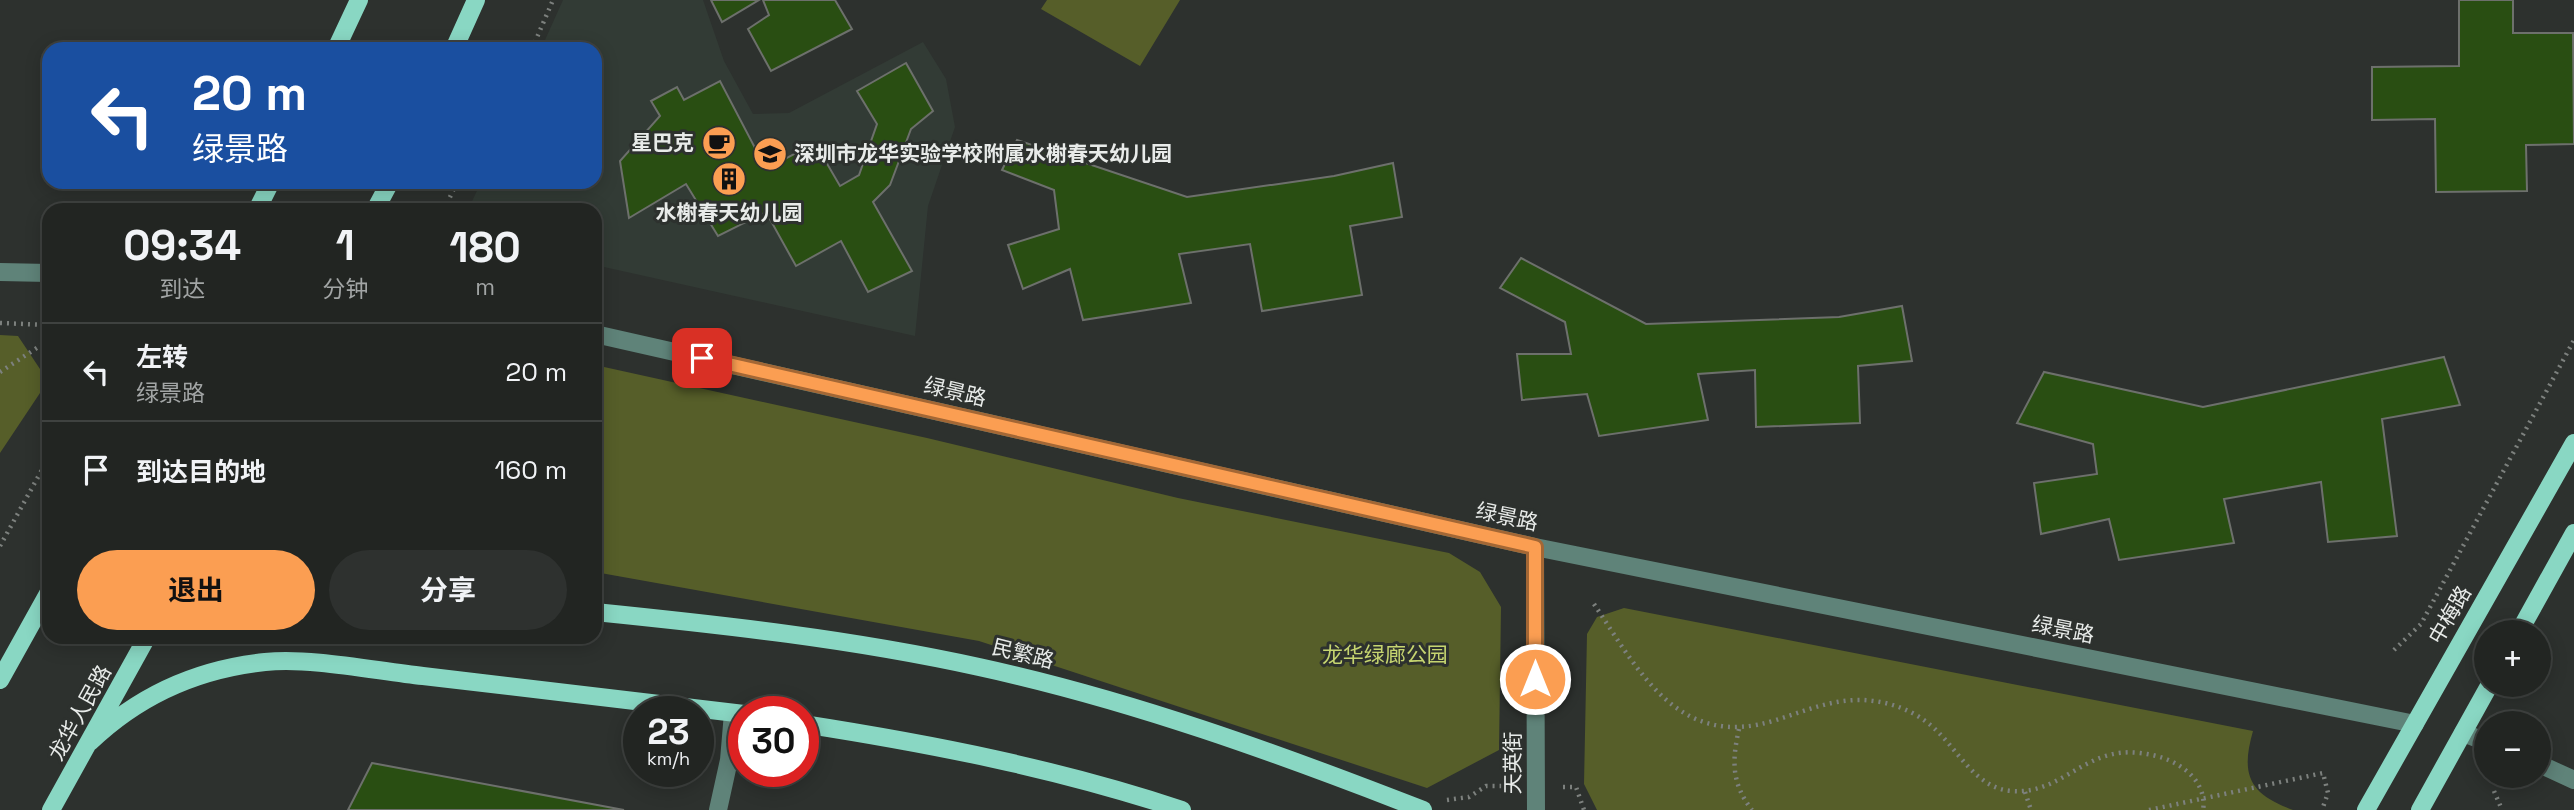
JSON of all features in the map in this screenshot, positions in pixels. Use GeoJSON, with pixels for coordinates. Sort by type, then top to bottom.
{"type":"FeatureCollection","features":[{"type":"Feature","properties":{"kind":"main road"},"geometry":{"type":"LineString","coordinates":[[339,42],[359,0]]}},
{"type":"Feature","properties":{"kind":"main road"},"geometry":{"type":"LineString","coordinates":[[457,42],[476,0]]}},
{"type":"Feature","properties":{"kind":"main road","name":"中梅路"},"geometry":{"type":"LineString","coordinates":[[2366,810],[2574,443]]}},
{"type":"Feature","properties":{"kind":"main road"},"geometry":{"type":"LineString","coordinates":[[2526,620],[2574,533]]}},
{"type":"Feature","properties":{"kind":"main road"},"geometry":{"type":"LineString","coordinates":[[0,680],[42,605]]}},
{"type":"Feature","properties":{"kind":"main road","name":"民繁路"},"geometry":{"type":"LineString","coordinates":[[602,613],[735,626],[979,667],[1185,722],[1283,755],[1423,810]]}},
{"type":"Feature","properties":{"kind":"main road","name":"龙华人民路"},"geometry":{"type":"LineString","coordinates":[[51,810],[143,644]]}},
{"type":"Feature","properties":{"kind":"main road"},"geometry":{"type":"LineString","coordinates":[[90,742],[135,704],[162,690],[217,670],[268,661],[345,667],[728,713]]}},
{"type":"Feature","properties":{"kind":"main road"},"geometry":{"type":"LineString","coordinates":[[2420,810],[2483,697]]}},
{"type":"Feature","properties":{"kind":"main road"},"geometry":{"type":"LineString","coordinates":[[819,727],[949,748],[1081,780],[1182,810]]}},
{"type":"Feature","properties":{"kind":"street"},"geometry":{"type":"LineString","coordinates":[[0,272],[42,273]]}},
{"type":"Feature","properties":{"kind":"street","name":"绿景路"},"geometry":{"type":"LineString","coordinates":[[602,336],[1535,547],[2415,724]]}},
{"type":"Feature","properties":{"kind":"street","name":"天英街"},"geometry":{"type":"LineString","coordinates":[[1535,547],[1536,810]]}},
{"type":"Feature","properties":{"kind":"street"},"geometry":{"type":"LineString","coordinates":[[2463,733],[2474,737]]}},
{"type":"Feature","properties":{"kind":"street"},"geometry":{"type":"LineString","coordinates":[[718,810],[728,765]]}},
{"type":"Feature","properties":{"kind":"street"},"geometry":{"type":"LineString","coordinates":[[2551,769],[2574,780]]}},
{"type":"Feature","properties":{"kind":"path"},"geometry":{"type":"LineString","coordinates":[[535,42],[553,0]]}},
{"type":"Feature","properties":{"kind":"path"},"geometry":{"type":"LineString","coordinates":[[0,323],[42,325]]}},
{"type":"Feature","properties":{"kind":"path"},"geometry":{"type":"LineString","coordinates":[[2394,650],[2421,624],[2574,340]]}},
{"type":"Feature","properties":{"kind":"path"},"geometry":{"type":"LineString","coordinates":[[0,372],[42,345]]}},
{"type":"Feature","properties":{"kind":"path"},"geometry":{"type":"LineString","coordinates":[[0,545],[42,470]]}},
{"type":"Feature","properties":{"kind":"path"},"geometry":{"type":"LineString","coordinates":[[1594,604],[1634,665],[1674,708],[1703,723],[1749,729],[1821,705],[1849,700],[1898,706],[1938,731],[1968,768],[1987,783],[2008,791],[2025,792],[2048,786],[2100,756],[2128,751],[2153,754],[2176,763],[2192,775],[2203,797],[2203,810]]}},
{"type":"Feature","properties":{"kind":"path"},"geometry":{"type":"LineString","coordinates":[[1739,729],[1732,758],[1734,776],[1752,810]]}},
{"type":"Feature","properties":{"kind":"path"},"geometry":{"type":"LineString","coordinates":[[2149,810],[2323,773],[2328,793],[2322,810]]}},
{"type":"Feature","properties":{"kind":"path"},"geometry":{"type":"LineString","coordinates":[[1576,787],[1584,810]]}},
{"type":"Feature","properties":{"kind":"path"},"geometry":{"type":"LineString","coordinates":[[2494,791],[2502,810]]}},
{"type":"Feature","properties":{"kind":"path"},"geometry":{"type":"LineString","coordinates":[[2025,792],[2031,810]]}},
{"type":"Feature","properties":{"kind":"shaded area","name":"深圳市龙华实验学校附属水榭春天幼儿园"},"geometry":{"type":"Polygon","coordinates":[[[563,0],[703,0],[724,61],[753,114],[789,113],[923,42],[946,79],[955,127],[928,206],[915,336],[602,267],[602,203],[471,203],[478,189],[602,189],[602,42],[544,42],[563,0]]]}},
{"type":"Feature","properties":{"kind":"green space"},"geometry":{"type":"Polygon","coordinates":[[[1047,0],[1180,0],[1140,66],[1041,9],[1047,0]]]}},
{"type":"Feature","properties":{"kind":"green space"},"geometry":{"type":"Polygon","coordinates":[[[0,335],[18,336],[42,372],[42,390],[0,453],[0,335]]]}},
{"type":"Feature","properties":{"kind":"green space","name":"龙华绿廊公园"},"geometry":{"type":"Polygon","coordinates":[[[602,367],[927,438],[1178,498],[1449,553],[1480,572],[1501,607],[1499,750],[1427,788],[979,641],[602,573],[602,367]]]}},
{"type":"Feature","properties":{"kind":"green space"},"geometry":{"type":"Polygon","coordinates":[[[1624,608],[2253,731],[2248,760],[2252,781],[2267,797],[2293,810],[1597,810],[1584,784],[1587,634],[1597,617],[1624,608]]]}},
{"type":"Feature","properties":{"kind":"building"},"geometry":{"type":"Polygon","coordinates":[[[711,0],[759,0],[722,22],[711,0]]]}},
{"type":"Feature","properties":{"kind":"building"},"geometry":{"type":"Polygon","coordinates":[[[763,0],[835,0],[852,29],[771,71],[748,29],[769,15],[763,0]]]}},
{"type":"Feature","properties":{"kind":"building"},"geometry":{"type":"Polygon","coordinates":[[[2459,0],[2513,0],[2513,33],[2573,33],[2574,144],[2526,145],[2527,191],[2436,192],[2435,119],[2372,120],[2372,67],[2459,66],[2459,0]]]}},
{"type":"Feature","properties":{"kind":"building","name":"水榭春天幼儿园"},"geometry":{"type":"Polygon","coordinates":[[[906,63],[933,111],[911,129],[890,185],[873,202],[912,271],[868,292],[841,241],[796,266],[766,212],[718,236],[686,184],[629,218],[620,161],[660,116],[651,101],[677,87],[684,100],[720,81],[766,169],[815,143],[840,186],[859,175],[877,124],[857,91],[906,63]]]}},
{"type":"Feature","properties":{"kind":"building"},"geometry":{"type":"Polygon","coordinates":[[[1017,140],[1187,197],[1334,176],[1393,163],[1402,217],[1350,226],[1362,295],[1262,311],[1250,244],[1179,254],[1191,303],[1083,320],[1070,269],[1023,289],[1008,245],[1059,229],[1054,190],[1002,170],[1017,140]]]}},
{"type":"Feature","properties":{"kind":"building"},"geometry":{"type":"Polygon","coordinates":[[[1521,258],[1646,324],[1839,317],[1902,306],[1912,361],[1858,366],[1860,423],[1756,427],[1755,370],[1698,374],[1708,420],[1599,436],[1587,394],[1522,400],[1517,354],[1571,354],[1565,322],[1500,288],[1521,258]]]}},
{"type":"Feature","properties":{"kind":"building"},"geometry":{"type":"Polygon","coordinates":[[[2444,357],[2460,405],[2382,419],[2397,536],[2328,542],[2321,482],[2224,499],[2234,543],[2119,560],[2109,519],[2041,534],[2034,483],[2097,474],[2093,444],[2017,423],[2044,372],[2203,407],[2444,357]]]}},
{"type":"Feature","properties":{"kind":"building"},"geometry":{"type":"Polygon","coordinates":[[[372,763],[624,810],[348,810],[372,763]]]}},
{"type":"Feature","properties":{"kind":"place","name":"星巴克"},"geometry":{"type":"Point","coordinates":[719,143]}},
{"type":"Feature","properties":{"kind":"place","name":"深圳市龙华实验学校附属水榭春天幼儿园"},"geometry":{"type":"Point","coordinates":[770,154]}},
{"type":"Feature","properties":{"kind":"place","name":"水榭春天幼儿园"},"geometry":{"type":"Point","coordinates":[729,179]}},
{"type":"Feature","properties":{"kind":"route"},"geometry":{"type":"LineString","coordinates":[[702,358],[1535,547],[1535,679]]}}]}
